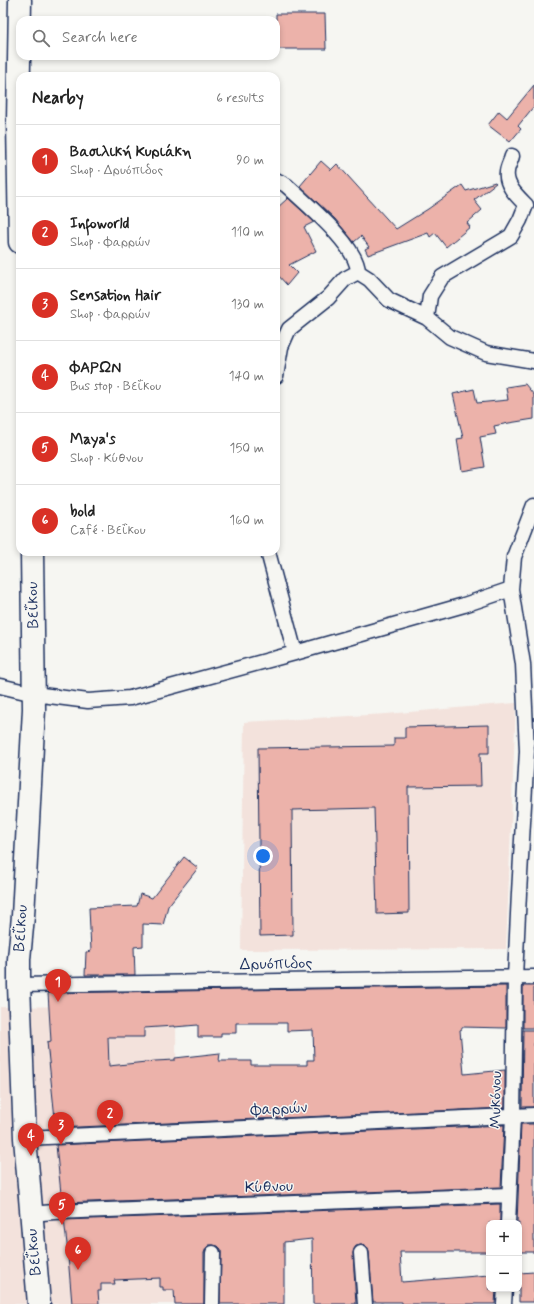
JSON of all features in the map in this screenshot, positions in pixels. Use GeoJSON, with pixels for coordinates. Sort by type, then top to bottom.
{"type":"FeatureCollection","features":[{"type":"Feature","properties":{"kind":"main road"},"geometry":{"type":"LineString","coordinates":[[20,0],[20,16]]}},
{"type":"Feature","properties":{"kind":"main road"},"geometry":{"type":"LineString","coordinates":[[19,60],[19,72]]}},
{"type":"Feature","properties":{"kind":"main road","name":"Βεΐκου"},"geometry":{"type":"LineString","coordinates":[[32,556],[34,694],[23,916],[19,959],[19,985],[25,1138],[30,1214],[39,1304]]}},
{"type":"Feature","properties":{"kind":"street"},"geometry":{"type":"LineString","coordinates":[[426,318],[430,296],[442,277],[511,236],[520,220],[526,205],[513,191],[508,181],[507,172],[512,156]]}},
{"type":"Feature","properties":{"kind":"street"},"geometry":{"type":"LineString","coordinates":[[280,182],[286,185],[341,238],[355,259],[358,266],[358,272]]}},
{"type":"Feature","properties":{"kind":"street"},"geometry":{"type":"LineString","coordinates":[[358,272],[370,279],[389,300],[426,318],[450,337],[486,353],[534,361]]}},
{"type":"Feature","properties":{"kind":"street"},"geometry":{"type":"LineString","coordinates":[[280,354],[289,329],[328,298],[345,279],[358,272]]}},
{"type":"Feature","properties":{"kind":"street","name":"Μυκόνου"},"geometry":{"type":"LineString","coordinates":[[508,1220],[513,1116],[518,893],[527,751],[523,664],[511,589],[514,557],[534,505]]}},
{"type":"Feature","properties":{"kind":"street"},"geometry":{"type":"LineString","coordinates":[[269,556],[295,653]]}},
{"type":"Feature","properties":{"kind":"street"},"geometry":{"type":"LineString","coordinates":[[0,686],[34,694],[88,701],[130,698],[464,605],[511,589]]}},
{"type":"Feature","properties":{"kind":"street","name":"Δρυόπιδος"},"geometry":{"type":"LineString","coordinates":[[19,985],[534,977]]}},
{"type":"Feature","properties":{"kind":"street","name":"Φαρρών"},"geometry":{"type":"LineString","coordinates":[[25,1138],[534,1115]]}},
{"type":"Feature","properties":{"kind":"street","name":"Κύθνου"},"geometry":{"type":"LineString","coordinates":[[30,1214],[509,1195]]}},
{"type":"Feature","properties":{"kind":"street"},"geometry":{"type":"LineString","coordinates":[[212,1304],[213,1253]]}},
{"type":"Feature","properties":{"kind":"street"},"geometry":{"type":"LineString","coordinates":[[361,1253],[366,1304]]}},
{"type":"Feature","properties":{"kind":"street"},"geometry":{"type":"LineString","coordinates":[[504,1304],[505,1292]]}},
{"type":"Feature","properties":{"kind":"shaded area"},"geometry":{"type":"Polygon","coordinates":[[[516,703],[506,949],[241,950],[244,722],[386,714],[516,703]]]}},
{"type":"Feature","properties":{"kind":"shaded area"},"geometry":{"type":"Polygon","coordinates":[[[176,1005],[177,1304],[0,1304],[0,1007],[176,1005]]]}},
{"type":"Feature","properties":{"kind":"building"},"geometry":{"type":"Polygon","coordinates":[[[276,14],[325,14],[326,49],[280,49],[280,16],[276,16],[276,14]]]}},
{"type":"Feature","properties":{"kind":"building"},"geometry":{"type":"Polygon","coordinates":[[[534,85],[534,106],[518,126],[521,129],[510,142],[488,125],[499,111],[507,118],[534,85]]]}},
{"type":"Feature","properties":{"kind":"building"},"geometry":{"type":"Polygon","coordinates":[[[321,161],[331,170],[337,164],[396,229],[462,185],[466,191],[495,182],[496,183],[474,200],[482,210],[467,223],[470,227],[446,247],[435,233],[430,237],[428,233],[368,255],[365,249],[369,247],[361,236],[354,242],[335,219],[300,186],[321,161]]]}},
{"type":"Feature","properties":{"kind":"building"},"geometry":{"type":"Polygon","coordinates":[[[288,198],[314,222],[304,227],[316,251],[289,265],[297,273],[287,285],[280,277],[280,205],[288,198]]]}},
{"type":"Feature","properties":{"kind":"building"},"geometry":{"type":"Polygon","coordinates":[[[525,384],[534,395],[534,419],[494,426],[496,434],[480,437],[485,467],[462,471],[457,439],[463,438],[453,394],[474,389],[477,403],[508,400],[506,387],[525,384]]]}},
{"type":"Feature","properties":{"kind":"building"},"geometry":{"type":"Polygon","coordinates":[[[489,725],[489,753],[480,753],[481,786],[408,787],[409,913],[377,914],[374,808],[292,810],[293,935],[260,936],[258,748],[394,746],[394,738],[405,738],[405,727],[489,725]]]}},
{"type":"Feature","properties":{"kind":"building"},"geometry":{"type":"Polygon","coordinates":[[[184,857],[198,868],[168,906],[163,925],[143,924],[143,946],[134,947],[135,975],[85,975],[86,952],[91,951],[89,908],[137,906],[140,894],[152,898],[184,857]]]}},
{"type":"Feature","properties":{"kind":"building"},"geometry":{"type":"Polygon","coordinates":[[[506,986],[506,1028],[462,1027],[460,1030],[464,1074],[505,1070],[505,1108],[56,1128],[47,1042],[51,1041],[48,993],[506,986]],[[236,1023],[236,1033],[221,1033],[221,1037],[198,1037],[198,1025],[144,1028],[144,1037],[108,1037],[109,1066],[175,1060],[175,1058],[220,1053],[219,1061],[251,1061],[251,1065],[307,1065],[307,1060],[314,1060],[313,1030],[287,1031],[287,1023],[236,1023]]]}},
{"type":"Feature","properties":{"kind":"building"},"geometry":{"type":"Polygon","coordinates":[[[523,986],[534,986],[534,1028],[523,1028],[523,986]]]}},
{"type":"Feature","properties":{"kind":"building"},"geometry":{"type":"Polygon","coordinates":[[[523,1030],[534,1030],[534,1107],[522,1107],[523,1030]]]}},
{"type":"Feature","properties":{"kind":"building"},"geometry":{"type":"Polygon","coordinates":[[[521,1124],[534,1124],[534,1252],[522,1252],[522,1220],[517,1220],[521,1124]]]}},
{"type":"Feature","properties":{"kind":"building"},"geometry":{"type":"Polygon","coordinates":[[[504,1125],[501,1187],[62,1203],[56,1145],[504,1125]]]}},
{"type":"Feature","properties":{"kind":"building"},"geometry":{"type":"Polygon","coordinates":[[[500,1204],[500,1220],[486,1220],[486,1252],[400,1252],[402,1282],[486,1275],[486,1292],[496,1292],[495,1304],[402,1304],[402,1302],[373,1302],[369,1252],[365,1246],[361,1245],[356,1246],[353,1253],[356,1304],[313,1304],[312,1239],[284,1242],[284,1304],[220,1304],[221,1249],[218,1246],[209,1245],[204,1253],[204,1304],[175,1304],[174,1290],[163,1290],[163,1287],[160,1287],[160,1278],[114,1280],[115,1284],[101,1284],[101,1291],[98,1291],[99,1304],[72,1304],[64,1220],[500,1204]]]}},
{"type":"Feature","properties":{"kind":"building"},"geometry":{"type":"Polygon","coordinates":[[[534,1272],[534,1302],[519,1302],[519,1292],[522,1292],[522,1273],[534,1272]]]}},
{"type":"Feature","properties":{"kind":"place","name":"Βασιλική Κυριάκη"},"geometry":{"type":"Point","coordinates":[58,1002]}},
{"type":"Feature","properties":{"kind":"place","name":"Infoworld"},"geometry":{"type":"Point","coordinates":[110,1133]}},
{"type":"Feature","properties":{"kind":"place","name":"Sensation Hair"},"geometry":{"type":"Point","coordinates":[61,1145]}},
{"type":"Feature","properties":{"kind":"place","name":"ΦΑΡΩΝ"},"geometry":{"type":"Point","coordinates":[31,1156]}},
{"type":"Feature","properties":{"kind":"place","name":"Maya's"},"geometry":{"type":"Point","coordinates":[62,1225]}},
{"type":"Feature","properties":{"kind":"place","name":"bold"},"geometry":{"type":"Point","coordinates":[78,1270]}}]}
